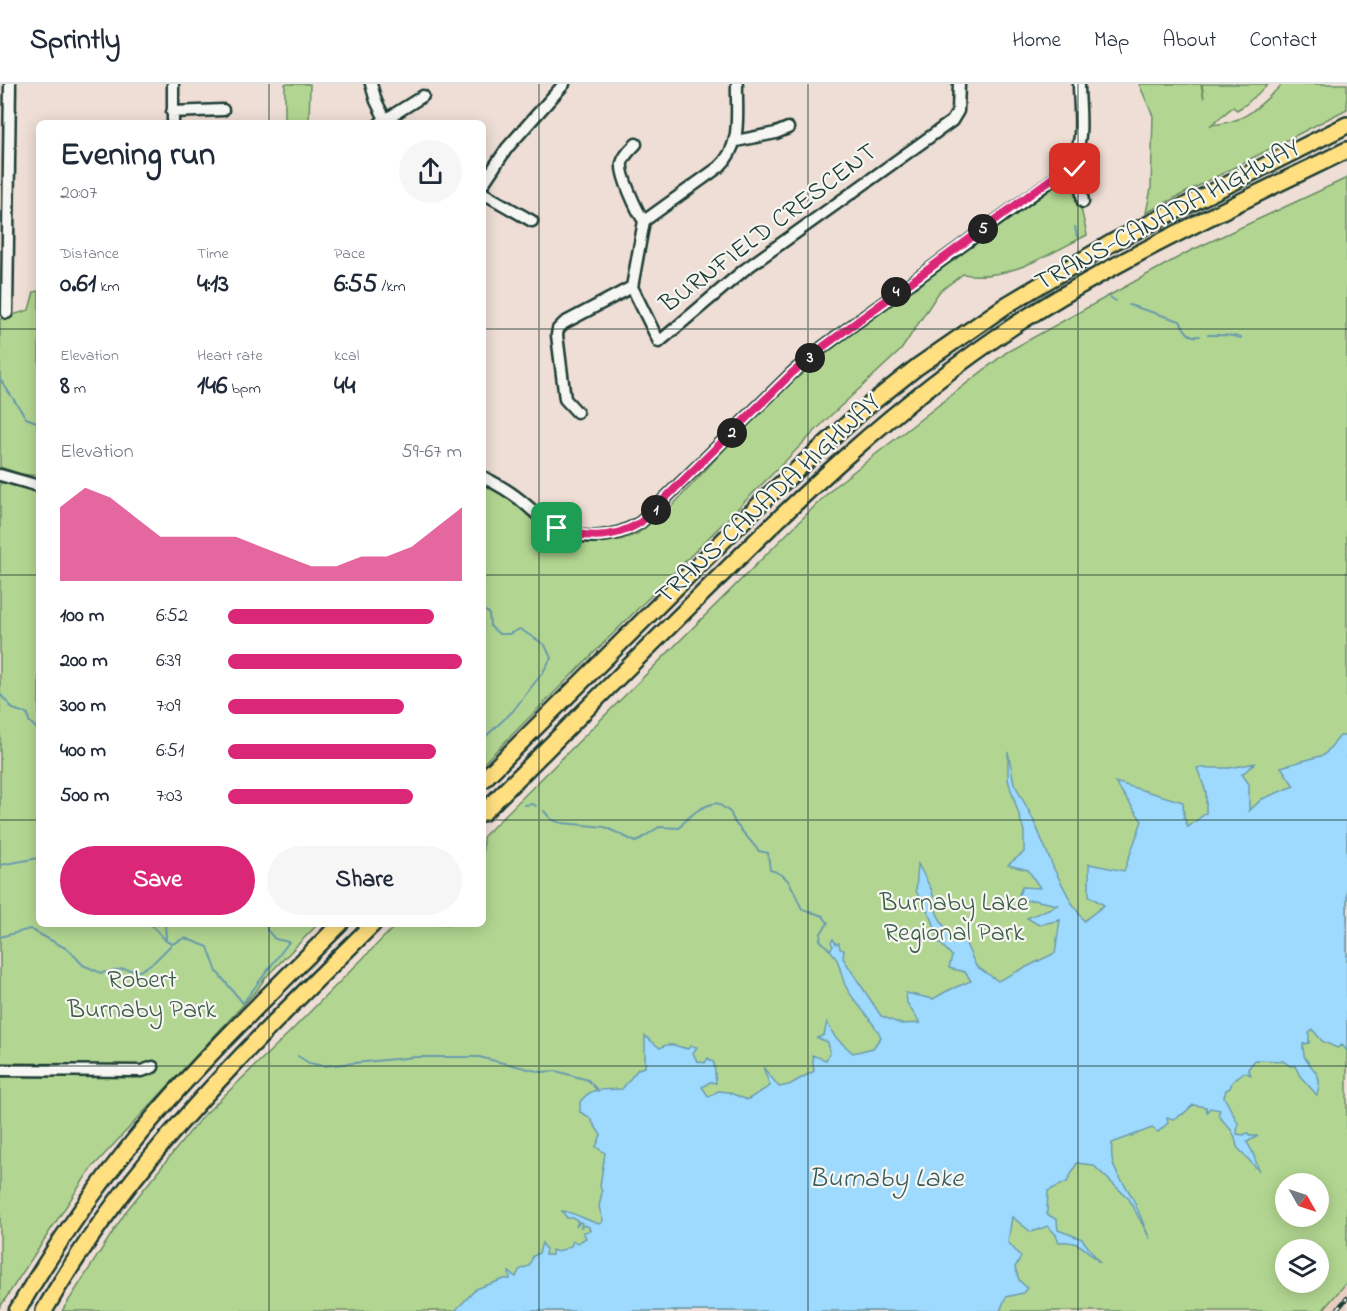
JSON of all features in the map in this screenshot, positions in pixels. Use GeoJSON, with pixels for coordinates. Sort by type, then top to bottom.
{"type":"FeatureCollection","features":[{"type":"Feature","properties":{"kind":"highway","name":"TRANS-CANADA HIGHWAY"},"geometry":{"type":"LineString","coordinates":[[486,777],[769,495],[855,417],[917,367],[1008,304],[1085,258],[1347,125]]}},
{"type":"Feature","properties":{"kind":"highway","name":"TRANS-CANADA HIGHWAY"},"geometry":{"type":"LineString","coordinates":[[486,810],[789,507],[851,450],[926,389],[1015,326],[1068,293],[1123,262],[1347,150]]}},
{"type":"Feature","properties":{"kind":"highway"},"geometry":{"type":"LineString","coordinates":[[18,1311],[66,1232],[133,1142],[195,1071],[337,927]]}},
{"type":"Feature","properties":{"kind":"highway"},"geometry":{"type":"LineString","coordinates":[[44,1311],[86,1244],[152,1154],[236,1060],[370,927]]}},
{"type":"Feature","properties":{"kind":"street"},"geometry":{"type":"LineString","coordinates":[[7,313],[10,84]]}},
{"type":"Feature","properties":{"kind":"street"},"geometry":{"type":"LineString","coordinates":[[173,84],[172,118],[223,110]]}},
{"type":"Feature","properties":{"kind":"street"},"geometry":{"type":"LineString","coordinates":[[371,84],[383,120]]}},
{"type":"Feature","properties":{"kind":"street"},"geometry":{"type":"LineString","coordinates":[[486,180],[507,148],[564,84]]}},
{"type":"Feature","properties":{"kind":"street"},"geometry":{"type":"LineString","coordinates":[[636,144],[624,159],[622,168],[639,214],[644,221],[719,167],[729,156],[736,141],[737,84]]}},
{"type":"Feature","properties":{"kind":"street","name":"BURNFIELD CRESCENT"},"geometry":{"type":"LineString","coordinates":[[644,221],[632,287],[659,342],[744,270],[952,121],[958,111],[959,84]]}},
{"type":"Feature","properties":{"kind":"street"},"geometry":{"type":"LineString","coordinates":[[486,479],[518,498],[550,524],[564,531],[588,537],[618,533],[634,527],[653,512],[792,373],[824,346],[1070,165],[1079,148],[1079,84]]}},
{"type":"Feature","properties":{"kind":"street"},"geometry":{"type":"LineString","coordinates":[[387,120],[423,96]]}},
{"type":"Feature","properties":{"kind":"street"},"geometry":{"type":"LineString","coordinates":[[736,141],[776,133],[788,128]]}},
{"type":"Feature","properties":{"kind":"street"},"geometry":{"type":"LineString","coordinates":[[1070,165],[1079,173],[1083,202]]}},
{"type":"Feature","properties":{"kind":"street"},"geometry":{"type":"LineString","coordinates":[[486,195],[532,221]]}},
{"type":"Feature","properties":{"kind":"street"},"geometry":{"type":"LineString","coordinates":[[577,412],[565,399],[558,329],[564,323],[632,287]]}},
{"type":"Feature","properties":{"kind":"street"},"geometry":{"type":"LineString","coordinates":[[0,475],[36,485]]}},
{"type":"Feature","properties":{"kind":"street"},"geometry":{"type":"LineString","coordinates":[[0,1070],[142,1071],[153,1067]]}},
{"type":"Feature","properties":{"kind":"shaded area"},"geometry":{"type":"Polygon","coordinates":[[[1347,1282],[1347,1311],[1322,1311],[1331,1300],[1347,1282]]]}},
{"type":"Feature","properties":{"kind":"green space"},"geometry":{"type":"Polygon","coordinates":[[[285,84],[310,84],[309,120],[285,120],[285,84]]]}},
{"type":"Feature","properties":{"kind":"green space"},"geometry":{"type":"Polygon","coordinates":[[[1139,84],[1201,84],[1204,99],[1202,84],[1269,84],[1245,105],[1237,110],[1233,107],[1211,125],[1243,117],[1283,84],[1347,84],[1347,109],[1146,213],[1151,189],[1153,116],[1139,84]]]}},
{"type":"Feature","properties":{"kind":"green space"},"geometry":{"type":"Polygon","coordinates":[[[1074,177],[1087,235],[1043,258],[1012,270],[996,274],[963,274],[939,292],[901,350],[828,418],[486,761],[486,484],[575,539],[588,542],[615,539],[617,541],[637,534],[672,506],[747,425],[794,379],[869,320],[1055,186],[1074,177]]]}},
{"type":"Feature","properties":{"kind":"green space","name":"Burnaby Lake Regional Park"},"geometry":{"type":"Polygon","coordinates":[[[1347,178],[1347,1282],[1322,1311],[62,1311],[127,1210],[201,1118],[394,927],[486,927],[486,834],[835,486],[1007,352],[1188,252],[1347,178]]]}},
{"type":"Feature","properties":{"kind":"green space"},"geometry":{"type":"Polygon","coordinates":[[[36,292],[36,476],[21,474],[0,467],[0,319],[29,310],[36,292]]]}},
{"type":"Feature","properties":{"kind":"green space","name":"Robert Burnaby Park"},"geometry":{"type":"Polygon","coordinates":[[[0,481],[36,488],[36,927],[315,927],[265,978],[257,990],[90,1170],[0,1307],[0,1077],[149,1076],[159,1068],[0,1067],[0,481]]]}},
{"type":"Feature","properties":{"kind":"water","name":"Burnaby Lake"},"geometry":{"type":"Polygon","coordinates":[[[1340,736],[1347,736],[1347,1051],[1342,1045],[1337,1048],[1322,1041],[1313,1030],[1309,1033],[1309,1043],[1303,1044],[1303,1051],[1318,1078],[1317,1095],[1300,1076],[1295,1066],[1290,1066],[1283,1061],[1255,1060],[1248,1069],[1251,1075],[1244,1072],[1226,1090],[1224,1097],[1238,1123],[1237,1134],[1248,1133],[1250,1136],[1258,1136],[1247,1142],[1259,1171],[1237,1147],[1231,1130],[1218,1115],[1220,1110],[1210,1108],[1207,1112],[1206,1107],[1193,1105],[1173,1119],[1167,1117],[1168,1123],[1158,1132],[1152,1128],[1112,1143],[1114,1168],[1129,1191],[1150,1239],[1129,1199],[1093,1165],[1077,1163],[1067,1182],[1048,1191],[1047,1214],[1057,1220],[1058,1230],[1082,1239],[1100,1263],[1078,1244],[1059,1242],[1048,1226],[1031,1232],[1012,1217],[1008,1242],[1021,1257],[1015,1267],[1019,1280],[1027,1288],[1023,1293],[1006,1297],[1000,1311],[455,1311],[476,1289],[510,1279],[509,1272],[516,1277],[519,1270],[529,1266],[533,1256],[539,1253],[542,1243],[546,1249],[545,1255],[552,1255],[552,1250],[558,1252],[571,1246],[573,1241],[578,1243],[586,1238],[583,1232],[590,1231],[589,1227],[585,1225],[581,1227],[580,1222],[576,1227],[578,1221],[567,1218],[562,1211],[600,1224],[603,1221],[599,1207],[605,1153],[596,1147],[601,1135],[589,1117],[580,1112],[580,1102],[594,1091],[622,1089],[638,1069],[645,1067],[645,1036],[660,1048],[670,1045],[688,1049],[690,1046],[697,1047],[693,1053],[697,1061],[705,1063],[708,1058],[714,1063],[716,1083],[710,1082],[702,1087],[709,1097],[718,1091],[728,1092],[747,1100],[770,1086],[763,1067],[779,1087],[789,1085],[814,1071],[812,1055],[826,1060],[830,1052],[828,1042],[817,1038],[824,1035],[827,1022],[835,1037],[853,1053],[873,1048],[881,1037],[845,985],[838,962],[830,950],[833,946],[831,942],[833,939],[836,944],[839,943],[840,949],[844,950],[843,958],[881,1016],[901,1024],[920,1023],[907,1003],[906,993],[933,999],[971,981],[965,972],[949,968],[952,956],[940,943],[932,919],[916,891],[918,864],[932,891],[937,914],[947,931],[966,944],[976,966],[998,981],[1055,953],[1060,920],[1039,925],[1027,918],[1058,905],[1033,900],[1016,902],[1022,887],[1040,888],[1028,870],[1008,865],[1024,852],[1024,831],[1008,780],[1008,752],[1014,783],[1034,821],[1054,869],[1084,921],[1104,905],[1089,896],[1089,864],[1124,871],[1142,821],[1115,782],[1183,802],[1184,817],[1188,827],[1206,813],[1206,792],[1197,768],[1229,768],[1256,763],[1242,774],[1249,784],[1249,811],[1262,799],[1294,786],[1281,767],[1324,755],[1340,736]]]}},
{"type":"Feature","properties":{"kind":"waterway"},"geometry":{"type":"LineString","coordinates":[[1075,227],[1077,237]]}},
{"type":"Feature","properties":{"kind":"waterway"},"geometry":{"type":"LineString","coordinates":[[1108,296],[1116,301]]}},
{"type":"Feature","properties":{"kind":"waterway"},"geometry":{"type":"LineString","coordinates":[[1129,305],[1180,321],[1190,335],[1200,336]]}},
{"type":"Feature","properties":{"kind":"waterway"},"geometry":{"type":"LineString","coordinates":[[1208,335],[1229,335],[1241,338]]}},
{"type":"Feature","properties":{"kind":"waterway"},"geometry":{"type":"LineString","coordinates":[[0,379],[26,418],[36,422]]}},
{"type":"Feature","properties":{"kind":"waterway"},"geometry":{"type":"LineString","coordinates":[[486,612],[489,613],[490,626],[499,634],[509,634],[520,629],[545,645],[551,658],[513,711],[486,736]]}},
{"type":"Feature","properties":{"kind":"waterway"},"geometry":{"type":"LineString","coordinates":[[0,694],[13,709],[28,714],[29,721],[36,728]]}},
{"type":"Feature","properties":{"kind":"waterway"},"geometry":{"type":"LineString","coordinates":[[544,811],[552,820],[605,827],[636,842],[659,827],[679,828],[705,806],[717,803],[730,812],[735,823],[759,851],[768,853],[770,870],[777,872],[787,880],[802,909],[823,916],[828,923],[821,933],[820,940],[830,950]]}},
{"type":"Feature","properties":{"kind":"waterway"},"geometry":{"type":"LineString","coordinates":[[524,805],[536,806]]}},
{"type":"Feature","properties":{"kind":"waterway"},"geometry":{"type":"LineString","coordinates":[[0,865],[36,859]]}},
{"type":"Feature","properties":{"kind":"waterway"},"geometry":{"type":"LineString","coordinates":[[154,927],[166,941],[172,944],[185,938],[208,947],[217,972],[243,1003],[289,942],[275,939],[267,927]]}},
{"type":"Feature","properties":{"kind":"waterway"},"geometry":{"type":"LineString","coordinates":[[165,927],[166,939]]}},
{"type":"Feature","properties":{"kind":"waterway"},"geometry":{"type":"LineString","coordinates":[[0,937],[30,929],[69,950],[83,965],[101,973],[123,969],[140,971],[154,962],[172,944]]}},
{"type":"Feature","properties":{"kind":"waterway"},"geometry":{"type":"LineString","coordinates":[[298,1056],[309,1063],[324,1066],[415,1057],[479,1057],[541,1072],[556,1071],[588,1080],[598,1091]]}},
{"type":"Feature","properties":{"kind":"railway"},"geometry":{"type":"LineString","coordinates":[[1336,1311],[1347,1298]]}},
{"type":"Feature","properties":{"kind":"route"},"geometry":{"type":"LineString","coordinates":[[557,528],[588,537],[609,535],[634,527],[660,506],[792,373],[824,346],[1070,165],[1075,169]]}}]}
